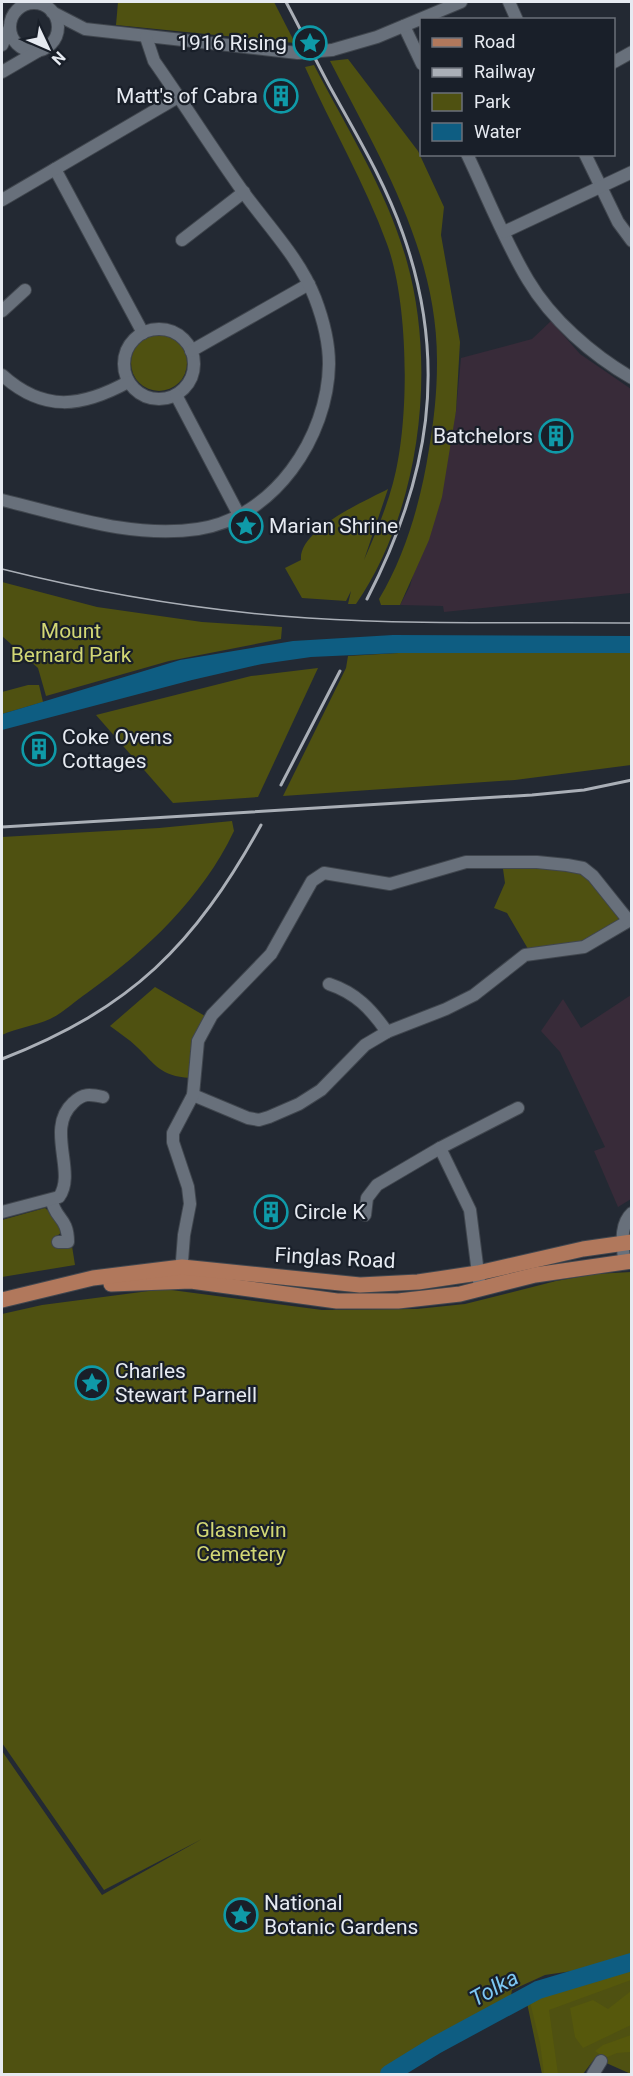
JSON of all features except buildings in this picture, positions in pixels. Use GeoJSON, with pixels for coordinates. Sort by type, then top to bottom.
{"type":"FeatureCollection","features":[{"type":"Feature","properties":{"kind":"main road","name":"Finglas Road"},"geometry":{"type":"LineString","coordinates":[[2,1300],[93,1278],[181,1274],[231,1285],[337,1301],[417,1300],[460,1294],[479,1280],[627,1242]]}},
{"type":"Feature","properties":{"kind":"main road","name":"Finglas Road"},"geometry":{"type":"LineString","coordinates":[[479,1280],[535,1275],[628,1261]]}},
{"type":"Feature","properties":{"kind":"street"},"geometry":{"type":"LineString","coordinates":[[423,18],[461,2]]}},
{"type":"Feature","properties":{"kind":"street"},"geometry":{"type":"LineString","coordinates":[[508,2],[516,18]]}},
{"type":"Feature","properties":{"kind":"street"},"geometry":{"type":"LineString","coordinates":[[2,45],[15,7],[36,3],[86,29],[298,54],[332,50],[420,19]]}},
{"type":"Feature","properties":{"kind":"street"},"geometry":{"type":"LineString","coordinates":[[52,12],[57,24],[56,37]]}},
{"type":"Feature","properties":{"kind":"street"},"geometry":{"type":"LineString","coordinates":[[404,26],[420,60]]}},
{"type":"Feature","properties":{"kind":"street"},"geometry":{"type":"LineString","coordinates":[[10,27],[18,45],[31,51],[38,51]]}},
{"type":"Feature","properties":{"kind":"street"},"geometry":{"type":"LineString","coordinates":[[2,72],[49,45],[56,37],[86,29]]}},
{"type":"Feature","properties":{"kind":"street"},"geometry":{"type":"LineString","coordinates":[[2,500],[145,532],[199,529],[239,515],[263,498],[292,471],[306,450],[322,406],[329,365],[326,334],[309,284],[154,61],[146,37]]}},
{"type":"Feature","properties":{"kind":"street"},"geometry":{"type":"LineString","coordinates":[[615,61],[632,52]]}},
{"type":"Feature","properties":{"kind":"street"},"geometry":{"type":"LineString","coordinates":[[2,200],[178,96]]}},
{"type":"Feature","properties":{"kind":"street"},"geometry":{"type":"LineString","coordinates":[[468,156],[527,279],[566,326],[598,357],[632,378]]}},
{"type":"Feature","properties":{"kind":"street"},"geometry":{"type":"LineString","coordinates":[[586,156],[600,187],[632,241]]}},
{"type":"Feature","properties":{"kind":"street"},"geometry":{"type":"LineString","coordinates":[[55,168],[143,333]]}},
{"type":"Feature","properties":{"kind":"street"},"geometry":{"type":"LineString","coordinates":[[504,232],[632,172]]}},
{"type":"Feature","properties":{"kind":"street"},"geometry":{"type":"LineString","coordinates":[[182,240],[244,192]]}},
{"type":"Feature","properties":{"kind":"street"},"geometry":{"type":"LineString","coordinates":[[191,351],[309,284]]}},
{"type":"Feature","properties":{"kind":"street"},"geometry":{"type":"LineString","coordinates":[[2,311],[25,290]]}},
{"type":"Feature","properties":{"kind":"street"},"geometry":{"type":"LineString","coordinates":[[164,330],[175,334],[191,351],[193,371],[189,381],[176,396],[153,398],[143,395],[128,382],[124,370],[127,349],[143,333],[164,330]]}},
{"type":"Feature","properties":{"kind":"street"},"geometry":{"type":"LineString","coordinates":[[2,375],[22,391],[55,402],[88,401],[128,382]]}},
{"type":"Feature","properties":{"kind":"street"},"geometry":{"type":"LineString","coordinates":[[176,396],[239,515]]}},
{"type":"Feature","properties":{"kind":"street"},"geometry":{"type":"LineString","coordinates":[[181,1274],[184,1235],[190,1204],[188,1187],[173,1142],[173,1133],[193,1095],[198,1041],[205,1026],[271,954],[312,880],[324,873],[390,884],[466,862],[537,862],[567,865],[583,868],[593,876],[630,920],[584,948],[525,955],[474,994],[446,1009],[387,1032],[365,1045],[321,1089],[299,1104],[269,1117],[259,1120],[248,1118],[193,1095]]}},
{"type":"Feature","properties":{"kind":"street"},"geometry":{"type":"LineString","coordinates":[[329,984],[345,989],[366,1004],[387,1032]]}},
{"type":"Feature","properties":{"kind":"street"},"geometry":{"type":"LineString","coordinates":[[2,1212],[52,1201],[64,1191],[60,1140],[67,1108],[79,1097],[89,1094],[103,1097]]}},
{"type":"Feature","properties":{"kind":"street"},"geometry":{"type":"LineString","coordinates":[[365,1215],[367,1198],[377,1185],[440,1148],[518,1108]]}},
{"type":"Feature","properties":{"kind":"street"},"geometry":{"type":"LineString","coordinates":[[440,1148],[470,1210],[479,1280]]}},
{"type":"Feature","properties":{"kind":"street"},"geometry":{"type":"LineString","coordinates":[[52,1201],[53,1208],[66,1223],[68,1230],[68,1242],[58,1242]]}},
{"type":"Feature","properties":{"kind":"street"},"geometry":{"type":"LineString","coordinates":[[628,1261],[625,1222],[632,1213]]}},
{"type":"Feature","properties":{"kind":"street"},"geometry":{"type":"LineString","coordinates":[[593,2074],[601,2061]]}},
{"type":"Feature","properties":{"kind":"shaded area"},"geometry":{"type":"Polygon","coordinates":[[[551,321],[580,354],[631,389],[631,593],[444,612],[443,606],[400,605],[410,586],[456,411],[461,358],[532,339],[551,321]]]}},
{"type":"Feature","properties":{"kind":"shaded area"},"geometry":{"type":"Polygon","coordinates":[[[631,995],[631,1199],[618,1207],[594,1151],[605,1147],[560,1052],[541,1031],[563,999],[581,1028],[631,995]]]}},
{"type":"Feature","properties":{"kind":"shaded area"},"geometry":{"type":"Polygon","coordinates":[[[631,1963],[631,1980],[549,2010],[558,2074],[544,2074],[540,2043],[529,1998],[631,1963]]]}},
{"type":"Feature","properties":{"kind":"shaded area"},"geometry":{"type":"Polygon","coordinates":[[[631,1991],[631,2025],[583,2048],[575,2037],[570,2008],[593,2000],[608,2009],[631,1991]]]}},
{"type":"Feature","properties":{"kind":"shaded area"},"geometry":{"type":"Polygon","coordinates":[[[631,2035],[630,2052],[617,2053],[605,2058],[595,2051],[603,2045],[631,2035]]]}},
{"type":"Feature","properties":{"kind":"green space"},"geometry":{"type":"Polygon","coordinates":[[[118,2],[274,2],[295,43],[116,25],[118,2]]]}},
{"type":"Feature","properties":{"kind":"green space"},"geometry":{"type":"Polygon","coordinates":[[[348,59],[418,151],[444,207],[441,235],[460,342],[456,411],[442,497],[429,540],[400,605],[381,605],[379,599],[405,545],[426,468],[435,406],[437,363],[435,322],[428,282],[417,244],[402,206],[386,169],[330,61],[348,59]]]}},
{"type":"Feature","properties":{"kind":"green space"},"geometry":{"type":"Polygon","coordinates":[[[314,65],[378,186],[399,236],[416,304],[421,348],[421,393],[417,438],[408,483],[395,526],[378,567],[356,604],[348,604],[351,591],[346,601],[302,598],[285,568],[301,560],[303,549],[310,538],[321,528],[350,509],[388,489],[364,560],[387,502],[399,457],[404,396],[403,330],[400,298],[387,244],[369,199],[305,67],[314,65]]]}},
{"type":"Feature","properties":{"kind":"green space"},"geometry":{"type":"Polygon","coordinates":[[[153,335],[165,335],[179,343],[187,357],[185,374],[179,383],[165,391],[153,391],[136,379],[131,369],[131,357],[143,340],[153,335]]]}},
{"type":"Feature","properties":{"kind":"green space","name":"Mount Bernard Park"},"geometry":{"type":"Polygon","coordinates":[[[2,582],[97,607],[202,622],[282,627],[281,639],[169,661],[46,696],[38,668],[2,636],[2,582]]]}},
{"type":"Feature","properties":{"kind":"green space"},"geometry":{"type":"Polygon","coordinates":[[[398,653],[631,653],[631,765],[515,780],[283,796],[346,668],[348,656],[398,653]]]}},
{"type":"Feature","properties":{"kind":"green space"},"geometry":{"type":"Polygon","coordinates":[[[318,668],[258,797],[173,803],[96,715],[251,676],[318,668]]]}},
{"type":"Feature","properties":{"kind":"green space"},"geometry":{"type":"Polygon","coordinates":[[[28,685],[39,685],[43,702],[2,714],[2,692],[28,685]]]}},
{"type":"Feature","properties":{"kind":"green space"},"geometry":{"type":"Polygon","coordinates":[[[232,821],[234,831],[206,879],[151,941],[60,1014],[2,1035],[2,837],[159,828],[232,821]]]}},
{"type":"Feature","properties":{"kind":"green space"},"geometry":{"type":"Polygon","coordinates":[[[502,862],[583,868],[629,921],[605,936],[531,954],[507,913],[494,908],[505,883],[502,862]]]}},
{"type":"Feature","properties":{"kind":"green space"},"geometry":{"type":"Polygon","coordinates":[[[155,987],[205,1016],[193,1037],[190,1078],[165,1072],[110,1026],[155,987]]]}},
{"type":"Feature","properties":{"kind":"green space"},"geometry":{"type":"Polygon","coordinates":[[[45,1208],[63,1231],[57,1236],[72,1246],[75,1265],[2,1277],[2,1220],[45,1208]]]}},
{"type":"Feature","properties":{"kind":"green space","name":"Glasnevin Cemetery"},"geometry":{"type":"Polygon","coordinates":[[[631,1272],[631,1957],[606,1966],[545,1975],[512,1990],[510,2001],[441,2034],[380,2074],[2,2074],[2,1751],[102,1895],[202,1839],[104,1890],[2,1743],[2,1314],[42,1305],[164,1289],[322,1310],[417,1309],[465,1304],[556,1281],[596,1274],[631,1272]]]}},
{"type":"Feature","properties":{"kind":"green space"},"geometry":{"type":"Polygon","coordinates":[[[631,1971],[631,2074],[595,2058],[583,2074],[542,2074],[527,2003],[631,1971]]]}},
{"type":"Feature","properties":{"kind":"water"},"geometry":{"type":"Polygon","coordinates":[[[393,635],[631,636],[631,653],[398,653],[311,657],[262,664],[192,680],[2,730],[2,714],[180,660],[293,641],[393,635]]]}},
{"type":"Feature","properties":{"kind":"waterway","name":"Tolka"},"geometry":{"type":"LineString","coordinates":[[389,2074],[436,2045],[538,1990],[632,1962]]}},
{"type":"Feature","properties":{"kind":"tram line"},"geometry":{"type":"LineString","coordinates":[[2,569],[154,600],[269,615],[389,622],[632,623]]}},
{"type":"Feature","properties":{"kind":"railway"},"geometry":{"type":"LineString","coordinates":[[286,2],[388,196],[403,234],[417,282],[426,329],[428,375],[426,420],[418,465],[405,510],[367,599]]}},
{"type":"Feature","properties":{"kind":"railway"},"geometry":{"type":"LineString","coordinates":[[281,785],[340,671]]}},
{"type":"Feature","properties":{"kind":"railway"},"geometry":{"type":"LineString","coordinates":[[2,827],[532,795],[584,790],[632,780]]}},
{"type":"Feature","properties":{"kind":"railway"},"geometry":{"type":"LineString","coordinates":[[2,1059],[88,1018],[155,968],[184,939],[211,905],[261,825]]}},
{"type":"Feature","properties":{"kind":"place","name":"1916 Rising"},"geometry":{"type":"Point","coordinates":[310,43]}},
{"type":"Feature","properties":{"kind":"place","name":"Matt's of Cabra"},"geometry":{"type":"Point","coordinates":[281,96]}},
{"type":"Feature","properties":{"kind":"place","name":"Batchelors"},"geometry":{"type":"Point","coordinates":[556,436]}},
{"type":"Feature","properties":{"kind":"place","name":"Marian Shrine"},"geometry":{"type":"Point","coordinates":[246,526]}},
{"type":"Feature","properties":{"kind":"place","name":"Coke Ovens Cottages"},"geometry":{"type":"Point","coordinates":[39,749]}},
{"type":"Feature","properties":{"kind":"place","name":"Circle K"},"geometry":{"type":"Point","coordinates":[271,1212]}},
{"type":"Feature","properties":{"kind":"place","name":"Charles Stewart Parnell"},"geometry":{"type":"Point","coordinates":[92,1383]}},
{"type":"Feature","properties":{"kind":"place","name":"National Botanic Gardens"},"geometry":{"type":"Point","coordinates":[241,1915]}}]}
